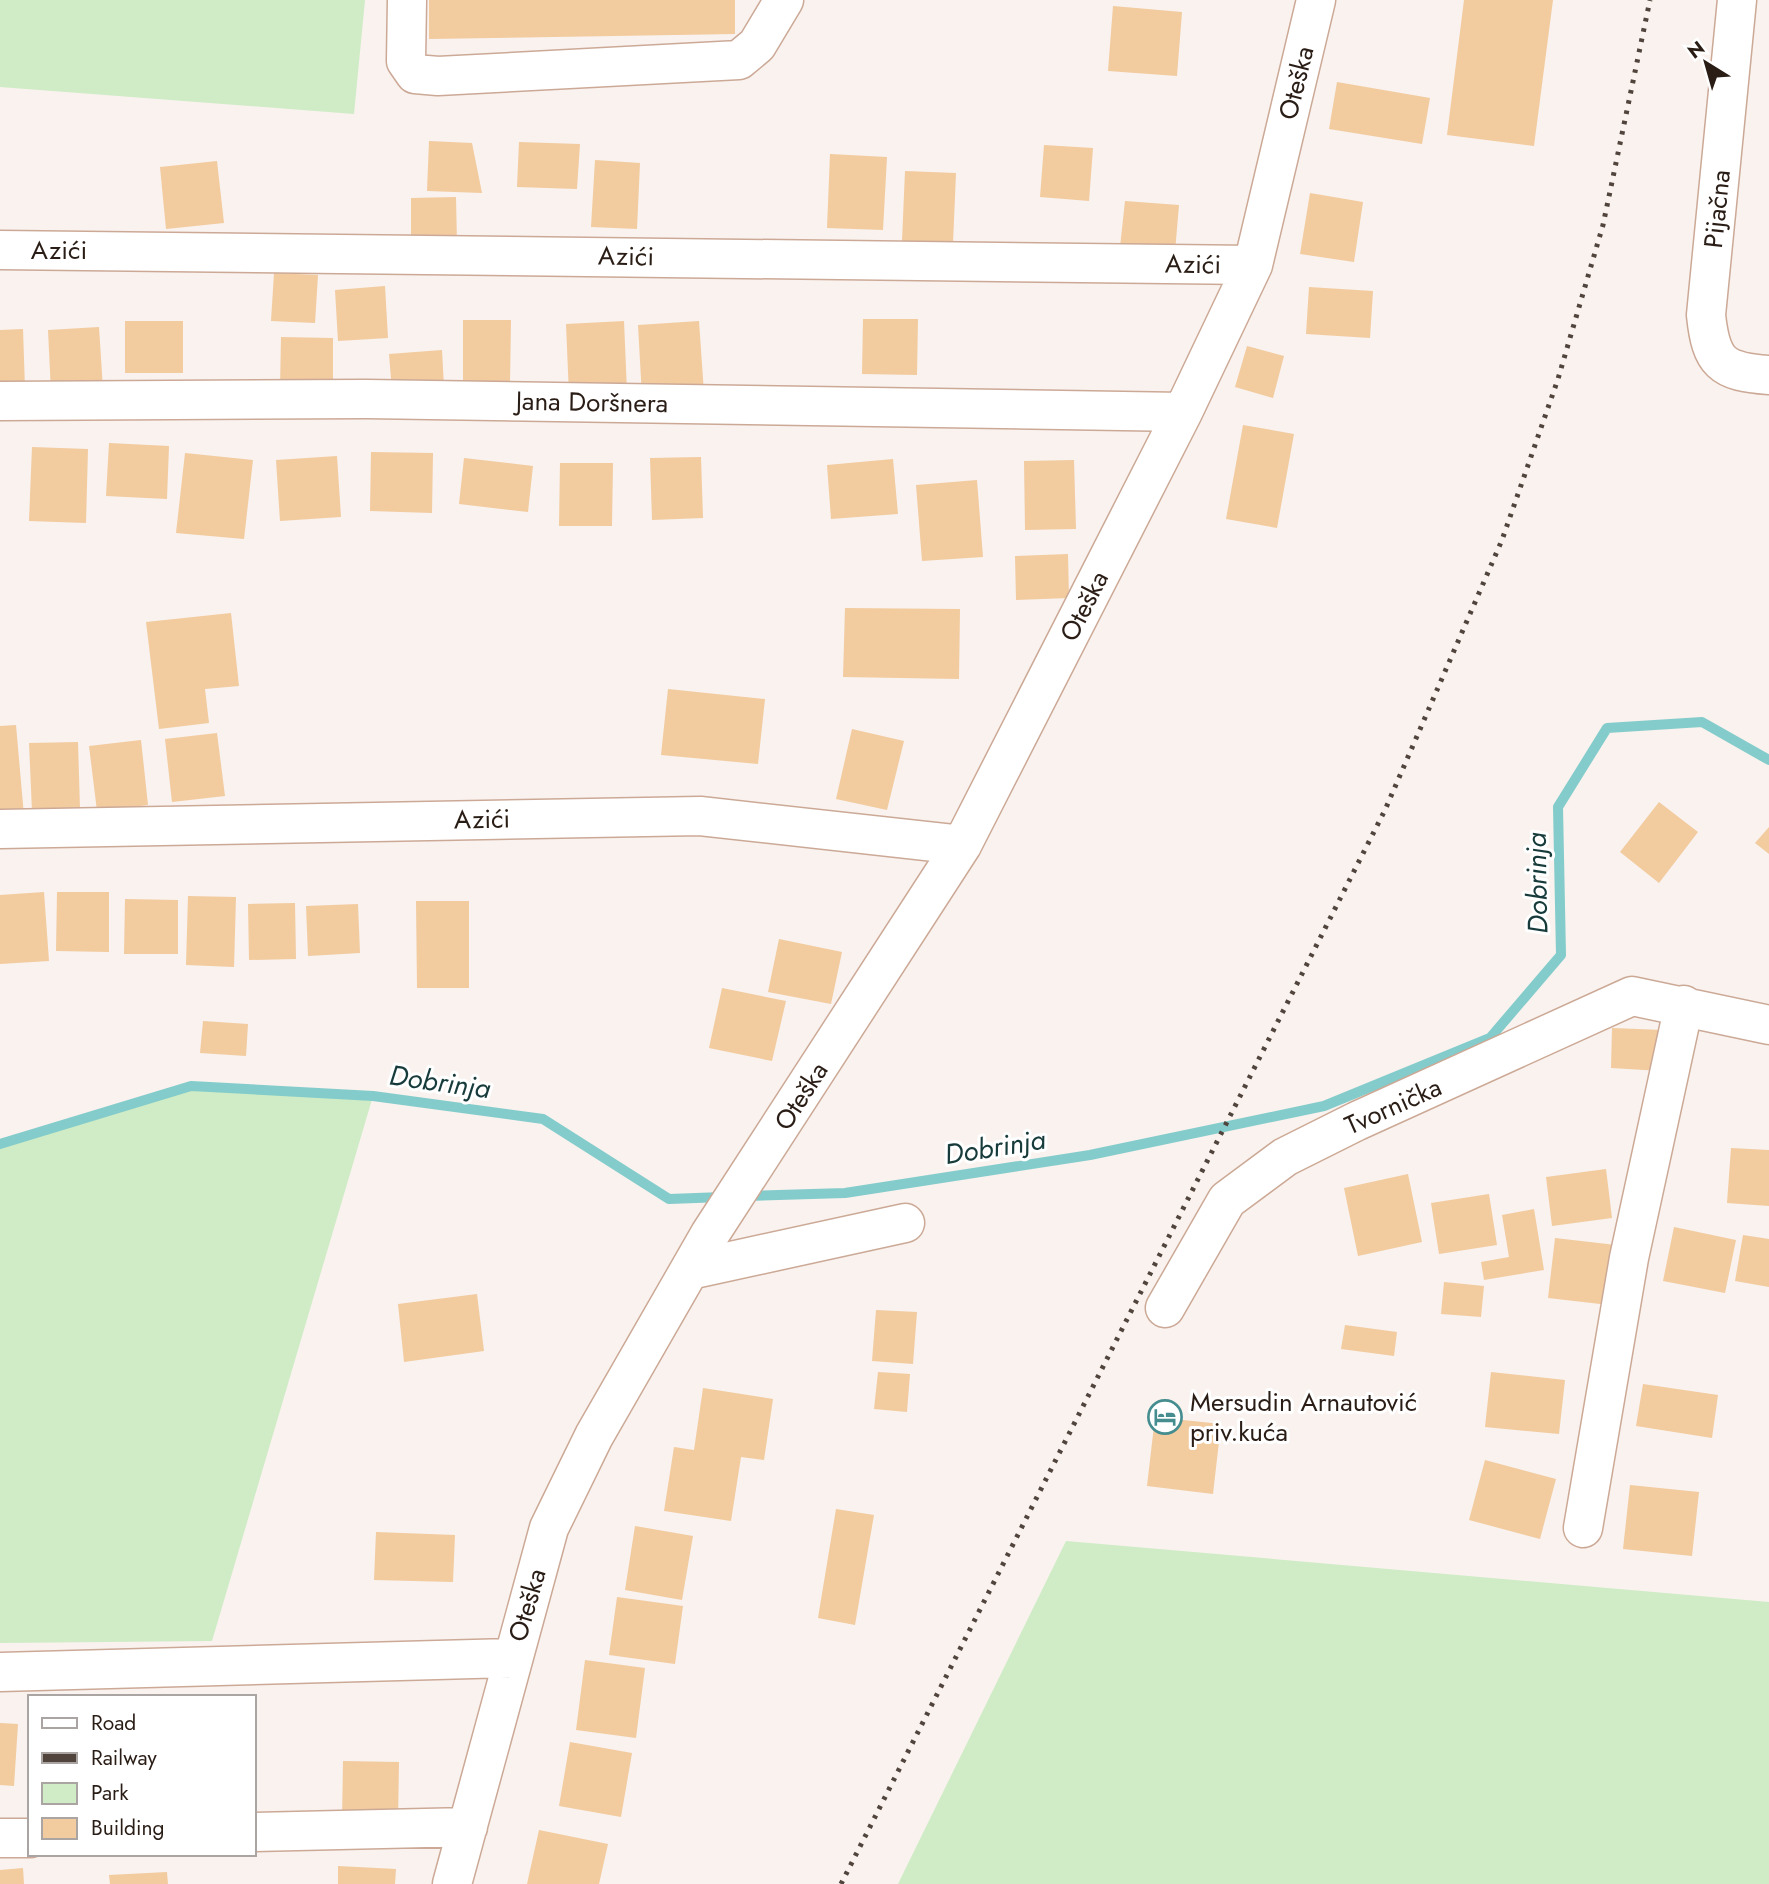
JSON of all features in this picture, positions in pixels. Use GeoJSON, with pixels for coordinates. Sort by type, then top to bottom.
{"type":"FeatureCollection","features":[{"type":"Feature","properties":{"kind":"street"},"geometry":{"type":"LineString","coordinates":[[407,0],[406,61],[415,74],[438,76],[739,60],[757,45],[784,0]]}},
{"type":"Feature","properties":{"kind":"street","name":"Oteška"},"geometry":{"type":"LineString","coordinates":[[452,1884],[549,1528],[594,1436],[710,1234],[962,845],[1183,412],[1253,265],[1316,0]]}},
{"type":"Feature","properties":{"kind":"street","name":"Pijačna"},"geometry":{"type":"LineString","coordinates":[[1737,0],[1706,315],[1709,347],[1722,365],[1747,373],[1769,375]]}},
{"type":"Feature","properties":{"kind":"street","name":"Azići"},"geometry":{"type":"LineString","coordinates":[[0,250],[1253,265]]}},
{"type":"Feature","properties":{"kind":"street","name":"Jana Doršnera"},"geometry":{"type":"LineString","coordinates":[[0,401],[367,399],[1183,412]]}},
{"type":"Feature","properties":{"kind":"street","name":"Azići"},"geometry":{"type":"LineString","coordinates":[[0,830],[700,816],[962,845]]}},
{"type":"Feature","properties":{"kind":"street","name":"Tvornička"},"geometry":{"type":"LineString","coordinates":[[1165,1308],[1227,1200],[1285,1157],[1632,996],[1769,1025]]}},
{"type":"Feature","properties":{"kind":"street"},"geometry":{"type":"LineString","coordinates":[[1583,1528],[1629,1258],[1684,1005]]}},
{"type":"Feature","properties":{"kind":"street"},"geometry":{"type":"LineString","coordinates":[[690,1270],[905,1223]]}},
{"type":"Feature","properties":{"kind":"street"},"geometry":{"type":"LineString","coordinates":[[0,1672],[512,1658]]}},
{"type":"Feature","properties":{"kind":"street"},"geometry":{"type":"LineString","coordinates":[[256,1832],[468,1827]]}},
{"type":"Feature","properties":{"kind":"street"},"geometry":{"type":"LineString","coordinates":[[0,1838],[28,1838]]}},
{"type":"Feature","properties":{"kind":"green space"},"geometry":{"type":"Polygon","coordinates":[[[0,0],[365,0],[354,114],[0,87],[0,0]]]}},
{"type":"Feature","properties":{"kind":"green space"},"geometry":{"type":"Polygon","coordinates":[[[191,1086],[373,1096],[212,1641],[0,1643],[0,1144],[191,1086]]]}},
{"type":"Feature","properties":{"kind":"green space"},"geometry":{"type":"Polygon","coordinates":[[[1066,1541],[1769,1602],[1769,1884],[898,1884],[1066,1541]]]}},
{"type":"Feature","properties":{"kind":"building"},"geometry":{"type":"Polygon","coordinates":[[[429,0],[735,0],[735,34],[429,39],[429,0]]]}},
{"type":"Feature","properties":{"kind":"building"},"geometry":{"type":"Polygon","coordinates":[[[1464,0],[1553,0],[1534,146],[1447,135],[1464,0]]]}},
{"type":"Feature","properties":{"kind":"building"},"geometry":{"type":"Polygon","coordinates":[[[1113,6],[1182,12],[1177,76],[1108,71],[1113,6]]]}},
{"type":"Feature","properties":{"kind":"building"},"geometry":{"type":"Polygon","coordinates":[[[1337,82],[1430,98],[1422,144],[1329,129],[1337,82]]]}},
{"type":"Feature","properties":{"kind":"building"},"geometry":{"type":"Polygon","coordinates":[[[429,141],[472,143],[482,193],[427,191],[429,141]]]}},
{"type":"Feature","properties":{"kind":"building"},"geometry":{"type":"Polygon","coordinates":[[[519,142],[580,144],[577,189],[517,187],[519,142]]]}},
{"type":"Feature","properties":{"kind":"building"},"geometry":{"type":"Polygon","coordinates":[[[1044,145],[1093,148],[1089,201],[1040,197],[1044,145]]]}},
{"type":"Feature","properties":{"kind":"building"},"geometry":{"type":"Polygon","coordinates":[[[830,154],[887,157],[883,230],[827,228],[830,154]]]}},
{"type":"Feature","properties":{"kind":"building"},"geometry":{"type":"Polygon","coordinates":[[[595,160],[640,163],[637,229],[591,227],[595,160]]]}},
{"type":"Feature","properties":{"kind":"building"},"geometry":{"type":"Polygon","coordinates":[[[217,161],[224,223],[166,229],[160,167],[217,161]]]}},
{"type":"Feature","properties":{"kind":"building"},"geometry":{"type":"Polygon","coordinates":[[[905,171],[956,173],[953,243],[902,241],[905,171]]]}},
{"type":"Feature","properties":{"kind":"building"},"geometry":{"type":"Polygon","coordinates":[[[1310,193],[1363,202],[1354,262],[1300,254],[1310,193]]]}},
{"type":"Feature","properties":{"kind":"building"},"geometry":{"type":"Polygon","coordinates":[[[456,197],[457,245],[411,246],[411,198],[456,197]]]}},
{"type":"Feature","properties":{"kind":"building"},"geometry":{"type":"Polygon","coordinates":[[[1125,201],[1179,205],[1175,252],[1120,247],[1125,201]]]}},
{"type":"Feature","properties":{"kind":"building"},"geometry":{"type":"Polygon","coordinates":[[[274,273],[318,275],[315,323],[271,321],[274,273]]]}},
{"type":"Feature","properties":{"kind":"building"},"geometry":{"type":"Polygon","coordinates":[[[385,286],[388,338],[338,341],[335,290],[385,286]]]}},
{"type":"Feature","properties":{"kind":"building"},"geometry":{"type":"Polygon","coordinates":[[[1309,287],[1373,291],[1370,338],[1306,334],[1309,287]]]}},
{"type":"Feature","properties":{"kind":"building"},"geometry":{"type":"Polygon","coordinates":[[[863,319],[918,319],[917,375],[862,374],[863,319]]]}},
{"type":"Feature","properties":{"kind":"building"},"geometry":{"type":"Polygon","coordinates":[[[463,320],[511,320],[510,383],[463,382],[463,320]]]}},
{"type":"Feature","properties":{"kind":"building"},"geometry":{"type":"Polygon","coordinates":[[[125,321],[183,321],[183,373],[125,373],[125,321]]]}},
{"type":"Feature","properties":{"kind":"building"},"geometry":{"type":"Polygon","coordinates":[[[624,321],[627,392],[569,395],[566,324],[624,321]]]}},
{"type":"Feature","properties":{"kind":"building"},"geometry":{"type":"Polygon","coordinates":[[[699,321],[704,393],[642,397],[638,325],[699,321]]]}},
{"type":"Feature","properties":{"kind":"building"},"geometry":{"type":"Polygon","coordinates":[[[99,327],[103,389],[51,392],[48,330],[99,327]]]}},
{"type":"Feature","properties":{"kind":"building"},"geometry":{"type":"Polygon","coordinates":[[[23,329],[25,389],[0,390],[0,330],[23,329]]]}},
{"type":"Feature","properties":{"kind":"building"},"geometry":{"type":"Polygon","coordinates":[[[281,337],[333,338],[333,389],[280,389],[281,337]]]}},
{"type":"Feature","properties":{"kind":"building"},"geometry":{"type":"Polygon","coordinates":[[[1247,346],[1284,356],[1273,398],[1235,387],[1247,346]]]}},
{"type":"Feature","properties":{"kind":"building"},"geometry":{"type":"Polygon","coordinates":[[[442,350],[444,387],[392,391],[389,354],[442,350]]]}},
{"type":"Feature","properties":{"kind":"building"},"geometry":{"type":"Polygon","coordinates":[[[1243,425],[1294,434],[1277,528],[1226,519],[1243,425]]]}},
{"type":"Feature","properties":{"kind":"building"},"geometry":{"type":"Polygon","coordinates":[[[109,443],[169,446],[167,499],[106,496],[109,443]]]}},
{"type":"Feature","properties":{"kind":"building"},"geometry":{"type":"Polygon","coordinates":[[[32,447],[88,449],[86,523],[29,521],[32,447]]]}},
{"type":"Feature","properties":{"kind":"building"},"geometry":{"type":"Polygon","coordinates":[[[371,452],[433,453],[432,513],[370,511],[371,452]]]}},
{"type":"Feature","properties":{"kind":"building"},"geometry":{"type":"Polygon","coordinates":[[[185,453],[253,460],[244,539],[176,533],[185,453]]]}},
{"type":"Feature","properties":{"kind":"building"},"geometry":{"type":"Polygon","coordinates":[[[337,456],[341,517],[280,521],[276,460],[337,456]]]}},
{"type":"Feature","properties":{"kind":"building"},"geometry":{"type":"Polygon","coordinates":[[[701,457],[703,518],[652,520],[650,458],[701,457]]]}},
{"type":"Feature","properties":{"kind":"building"},"geometry":{"type":"Polygon","coordinates":[[[464,458],[533,466],[528,512],[459,504],[464,458]]]}},
{"type":"Feature","properties":{"kind":"building"},"geometry":{"type":"Polygon","coordinates":[[[893,459],[898,514],[831,519],[827,465],[893,459]]]}},
{"type":"Feature","properties":{"kind":"building"},"geometry":{"type":"Polygon","coordinates":[[[1074,460],[1076,529],[1025,530],[1024,461],[1074,460]]]}},
{"type":"Feature","properties":{"kind":"building"},"geometry":{"type":"Polygon","coordinates":[[[560,463],[613,463],[612,526],[559,526],[560,463]]]}},
{"type":"Feature","properties":{"kind":"building"},"geometry":{"type":"Polygon","coordinates":[[[977,480],[983,557],[922,561],[916,485],[977,480]]]}},
{"type":"Feature","properties":{"kind":"building"},"geometry":{"type":"Polygon","coordinates":[[[1068,554],[1069,598],[1016,600],[1015,556],[1068,554]]]}},
{"type":"Feature","properties":{"kind":"building"},"geometry":{"type":"Polygon","coordinates":[[[845,608],[960,609],[959,679],[843,677],[845,608]]]}},
{"type":"Feature","properties":{"kind":"building"},"geometry":{"type":"Polygon","coordinates":[[[231,613],[239,686],[205,689],[209,723],[159,729],[146,622],[231,613]]]}},
{"type":"Feature","properties":{"kind":"building"},"geometry":{"type":"Polygon","coordinates":[[[668,689],[765,699],[758,764],[661,755],[668,689]]]}},
{"type":"Feature","properties":{"kind":"building"},"geometry":{"type":"Polygon","coordinates":[[[16,725],[24,816],[0,818],[0,726],[16,725]]]}},
{"type":"Feature","properties":{"kind":"building"},"geometry":{"type":"Polygon","coordinates":[[[852,729],[904,741],[887,810],[836,799],[852,729]]]}},
{"type":"Feature","properties":{"kind":"building"},"geometry":{"type":"Polygon","coordinates":[[[217,733],[225,796],[172,802],[165,739],[217,733]]]}},
{"type":"Feature","properties":{"kind":"building"},"geometry":{"type":"Polygon","coordinates":[[[141,740],[148,805],[97,811],[89,746],[141,740]]]}},
{"type":"Feature","properties":{"kind":"building"},"geometry":{"type":"Polygon","coordinates":[[[78,742],[80,809],[32,811],[29,743],[78,742]]]}},
{"type":"Feature","properties":{"kind":"building"},"geometry":{"type":"Polygon","coordinates":[[[1659,802],[1698,832],[1659,883],[1620,852],[1659,802]]]}},
{"type":"Feature","properties":{"kind":"building"},"geometry":{"type":"Polygon","coordinates":[[[1769,827],[1769,854],[1755,843],[1769,827]]]}},
{"type":"Feature","properties":{"kind":"building"},"geometry":{"type":"Polygon","coordinates":[[[44,892],[49,961],[0,964],[0,895],[44,892]]]}},
{"type":"Feature","properties":{"kind":"building"},"geometry":{"type":"Polygon","coordinates":[[[57,892],[109,892],[109,952],[56,951],[57,892]]]}},
{"type":"Feature","properties":{"kind":"building"},"geometry":{"type":"Polygon","coordinates":[[[188,896],[236,897],[234,967],[186,965],[188,896]]]}},
{"type":"Feature","properties":{"kind":"building"},"geometry":{"type":"Polygon","coordinates":[[[125,899],[178,900],[178,954],[124,954],[125,899]]]}},
{"type":"Feature","properties":{"kind":"building"},"geometry":{"type":"Polygon","coordinates":[[[416,901],[469,901],[469,988],[417,988],[416,901]]]}},
{"type":"Feature","properties":{"kind":"building"},"geometry":{"type":"Polygon","coordinates":[[[295,903],[296,959],[249,960],[248,904],[295,903]]]}},
{"type":"Feature","properties":{"kind":"building"},"geometry":{"type":"Polygon","coordinates":[[[358,904],[360,953],[308,956],[306,906],[358,904]]]}},
{"type":"Feature","properties":{"kind":"building"},"geometry":{"type":"Polygon","coordinates":[[[779,939],[842,952],[831,1004],[768,992],[779,939]]]}},
{"type":"Feature","properties":{"kind":"building"},"geometry":{"type":"Polygon","coordinates":[[[722,988],[786,1001],[772,1061],[709,1048],[722,988]]]}},
{"type":"Feature","properties":{"kind":"building"},"geometry":{"type":"Polygon","coordinates":[[[203,1021],[248,1024],[246,1056],[200,1053],[203,1021]]]}},
{"type":"Feature","properties":{"kind":"building"},"geometry":{"type":"Polygon","coordinates":[[[1612,1028],[1663,1030],[1661,1071],[1611,1068],[1612,1028]]]}},
{"type":"Feature","properties":{"kind":"building"},"geometry":{"type":"Polygon","coordinates":[[[1731,1148],[1769,1150],[1769,1206],[1727,1203],[1731,1148]]]}},
{"type":"Feature","properties":{"kind":"building"},"geometry":{"type":"Polygon","coordinates":[[[1606,1169],[1612,1218],[1552,1226],[1546,1177],[1606,1169]]]}},
{"type":"Feature","properties":{"kind":"building"},"geometry":{"type":"Polygon","coordinates":[[[1408,1174],[1422,1242],[1358,1256],[1344,1188],[1408,1174]]]}},
{"type":"Feature","properties":{"kind":"building"},"geometry":{"type":"Polygon","coordinates":[[[1489,1194],[1497,1245],[1439,1254],[1431,1203],[1489,1194]]]}},
{"type":"Feature","properties":{"kind":"building"},"geometry":{"type":"Polygon","coordinates":[[[1534,1209],[1544,1270],[1484,1280],[1481,1262],[1509,1257],[1502,1215],[1534,1209]]]}},
{"type":"Feature","properties":{"kind":"building"},"geometry":{"type":"Polygon","coordinates":[[[1674,1227],[1736,1240],[1725,1293],[1663,1281],[1674,1227]]]}},
{"type":"Feature","properties":{"kind":"building"},"geometry":{"type":"Polygon","coordinates":[[[1743,1235],[1769,1239],[1769,1287],[1735,1281],[1743,1235]]]}},
{"type":"Feature","properties":{"kind":"building"},"geometry":{"type":"Polygon","coordinates":[[[1555,1238],[1616,1245],[1609,1305],[1548,1298],[1555,1238]]]}},
{"type":"Feature","properties":{"kind":"building"},"geometry":{"type":"Polygon","coordinates":[[[1444,1282],[1484,1286],[1481,1317],[1441,1314],[1444,1282]]]}},
{"type":"Feature","properties":{"kind":"building"},"geometry":{"type":"Polygon","coordinates":[[[477,1294],[484,1351],[404,1362],[398,1304],[477,1294]]]}},
{"type":"Feature","properties":{"kind":"building"},"geometry":{"type":"Polygon","coordinates":[[[876,1310],[917,1312],[913,1364],[872,1361],[876,1310]]]}},
{"type":"Feature","properties":{"kind":"building"},"geometry":{"type":"Polygon","coordinates":[[[1345,1325],[1397,1332],[1394,1356],[1341,1349],[1345,1325]]]}},
{"type":"Feature","properties":{"kind":"building"},"geometry":{"type":"Polygon","coordinates":[[[878,1372],[910,1374],[907,1412],[874,1409],[878,1372]]]}},
{"type":"Feature","properties":{"kind":"building"},"geometry":{"type":"Polygon","coordinates":[[[1491,1372],[1565,1380],[1559,1434],[1485,1427],[1491,1372]]]}},
{"type":"Feature","properties":{"kind":"building"},"geometry":{"type":"Polygon","coordinates":[[[1643,1384],[1718,1395],[1712,1438],[1636,1426],[1643,1384]]]}},
{"type":"Feature","properties":{"kind":"building"},"geometry":{"type":"Polygon","coordinates":[[[703,1388],[773,1399],[764,1460],[741,1457],[731,1521],[664,1511],[674,1447],[694,1450],[703,1388]]]}},
{"type":"Feature","properties":{"kind":"building"},"geometry":{"type":"Polygon","coordinates":[[[1155,1417],[1221,1424],[1213,1494],[1147,1486],[1155,1417]]]}},
{"type":"Feature","properties":{"kind":"building"},"geometry":{"type":"Polygon","coordinates":[[[1485,1460],[1556,1479],[1540,1539],[1469,1520],[1485,1460]]]}},
{"type":"Feature","properties":{"kind":"building"},"geometry":{"type":"Polygon","coordinates":[[[1630,1485],[1699,1492],[1692,1556],[1623,1549],[1630,1485]]]}},
{"type":"Feature","properties":{"kind":"building"},"geometry":{"type":"Polygon","coordinates":[[[836,1509],[874,1515],[855,1625],[818,1618],[836,1509]]]}},
{"type":"Feature","properties":{"kind":"building"},"geometry":{"type":"Polygon","coordinates":[[[635,1526],[693,1536],[682,1600],[625,1590],[635,1526]]]}},
{"type":"Feature","properties":{"kind":"building"},"geometry":{"type":"Polygon","coordinates":[[[376,1532],[455,1535],[453,1582],[374,1580],[376,1532]]]}},
{"type":"Feature","properties":{"kind":"building"},"geometry":{"type":"Polygon","coordinates":[[[617,1597],[683,1606],[675,1664],[609,1655],[617,1597]]]}},
{"type":"Feature","properties":{"kind":"building"},"geometry":{"type":"Polygon","coordinates":[[[585,1660],[645,1668],[636,1738],[576,1730],[585,1660]]]}},
{"type":"Feature","properties":{"kind":"building"},"geometry":{"type":"Polygon","coordinates":[[[0,1723],[18,1724],[14,1786],[0,1785],[0,1723]]]}},
{"type":"Feature","properties":{"kind":"building"},"geometry":{"type":"Polygon","coordinates":[[[570,1742],[632,1753],[621,1817],[559,1806],[570,1742]]]}},
{"type":"Feature","properties":{"kind":"building"},"geometry":{"type":"Polygon","coordinates":[[[343,1761],[399,1762],[398,1822],[342,1821],[343,1761]]]}},
{"type":"Feature","properties":{"kind":"building"},"geometry":{"type":"Polygon","coordinates":[[[539,1830],[608,1844],[599,1884],[527,1884],[539,1830]]]}},
{"type":"Feature","properties":{"kind":"building"},"geometry":{"type":"Polygon","coordinates":[[[338,1866],[396,1869],[395,1884],[338,1884],[338,1866]]]}},
{"type":"Feature","properties":{"kind":"building"},"geometry":{"type":"Polygon","coordinates":[[[23,1868],[24,1884],[0,1884],[0,1870],[23,1868]]]}},
{"type":"Feature","properties":{"kind":"building"},"geometry":{"type":"Polygon","coordinates":[[[167,1872],[168,1884],[110,1884],[109,1875],[167,1872]]]}},
{"type":"Feature","properties":{"kind":"waterway","name":"Dobrinja"},"geometry":{"type":"LineString","coordinates":[[746,1196],[845,1193],[1090,1155],[1324,1106],[1490,1038],[1561,955],[1558,807],[1607,728],[1702,722],[1769,760]]}},
{"type":"Feature","properties":{"kind":"waterway","name":"Dobrinja"},"geometry":{"type":"LineString","coordinates":[[0,1144],[191,1086],[373,1096],[543,1119],[669,1199],[723,1197]]}},
{"type":"Feature","properties":{"kind":"railway"},"geometry":{"type":"LineString","coordinates":[[841,1884],[1385,810],[1502,540],[1558,379],[1603,225],[1650,0]]}},
{"type":"Feature","properties":{"kind":"place","name":"Mersudin Arnautović priv.kuća"},"geometry":{"type":"Point","coordinates":[1165,1417]}}]}
